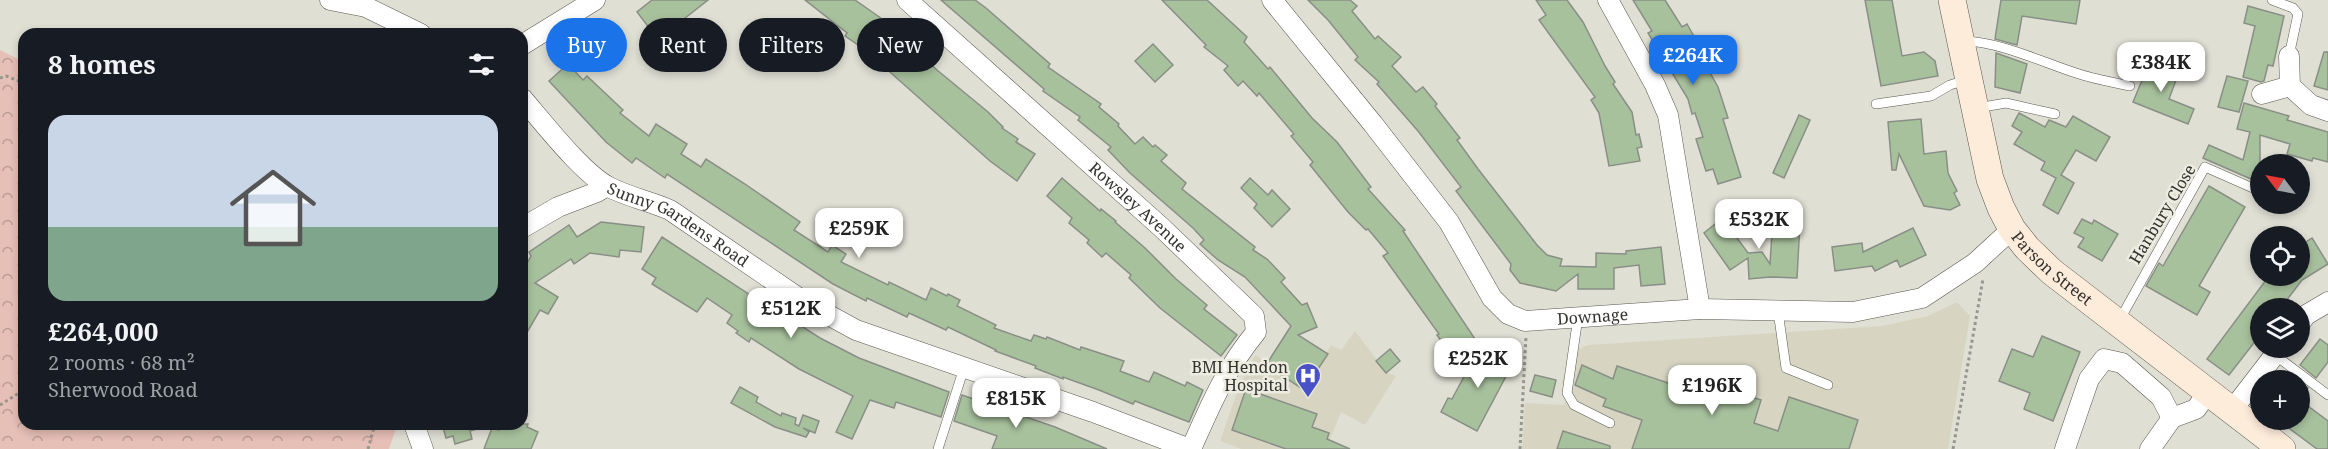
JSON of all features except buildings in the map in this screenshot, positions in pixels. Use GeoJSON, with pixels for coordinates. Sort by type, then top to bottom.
{"type":"FeatureCollection","features":[{"type":"Feature","properties":{"kind":"main road","name":"Parson Street"},"geometry":{"type":"LineString","coordinates":[[1952,0],[1990,179],[2012,229],[2027,248],[2052,272],[2282,449]]}},
{"type":"Feature","properties":{"kind":"street"},"geometry":{"type":"LineString","coordinates":[[330,0],[366,7],[409,28]]}},
{"type":"Feature","properties":{"kind":"street"},"geometry":{"type":"LineString","coordinates":[[528,41],[595,0]]}},
{"type":"Feature","properties":{"kind":"street","name":"Rowsley Avenue"},"geometry":{"type":"LineString","coordinates":[[907,0],[1161,227],[1254,316],[1256,332],[1235,357],[1221,382],[1191,449]]}},
{"type":"Feature","properties":{"kind":"street","name":"Downage"},"geometry":{"type":"LineString","coordinates":[[1272,0],[1449,222],[1492,298],[1508,314],[1525,321],[1700,309],[1853,312],[1922,298],[1975,263],[2012,229]]}},
{"type":"Feature","properties":{"kind":"street"},"geometry":{"type":"LineString","coordinates":[[1608,0],[1655,85],[1668,116],[1700,309]]}},
{"type":"Feature","properties":{"kind":"street"},"geometry":{"type":"LineString","coordinates":[[2289,56],[2290,86],[2311,105],[2328,111]]}},
{"type":"Feature","properties":{"kind":"street"},"geometry":{"type":"LineString","coordinates":[[2262,94],[2290,86]]}},
{"type":"Feature","properties":{"kind":"street","name":"Sunny Gardens Road"},"geometry":{"type":"LineString","coordinates":[[528,105],[590,173],[607,186],[625,195],[647,200],[670,210],[803,301],[856,330],[1093,412],[1191,449]]}},
{"type":"Feature","properties":{"kind":"street"},"geometry":{"type":"LineString","coordinates":[[528,224],[558,207],[607,186]]}},
{"type":"Feature","properties":{"kind":"street"},"geometry":{"type":"LineString","coordinates":[[2310,313],[2328,302]]}},
{"type":"Feature","properties":{"kind":"street"},"geometry":{"type":"LineString","coordinates":[[2233,410],[2272,358]]}},
{"type":"Feature","properties":{"kind":"street"},"geometry":{"type":"LineString","coordinates":[[2065,449],[2089,379],[2104,359],[2122,363],[2161,397],[2172,418]]}},
{"type":"Feature","properties":{"kind":"street"},"geometry":{"type":"LineString","coordinates":[[2150,449],[2172,418],[2196,409],[2209,391]]}},
{"type":"Feature","properties":{"kind":"street"},"geometry":{"type":"LineString","coordinates":[[416,430],[423,449]]}},
{"type":"Feature","properties":{"kind":"lane"},"geometry":{"type":"LineString","coordinates":[[2272,0],[2293,8],[2298,14],[2289,56]]}},
{"type":"Feature","properties":{"kind":"lane"},"geometry":{"type":"LineString","coordinates":[[1961,42],[1976,42],[2017,53],[2079,75],[2130,86]]}},
{"type":"Feature","properties":{"kind":"lane"},"geometry":{"type":"LineString","coordinates":[[1876,104],[1931,96],[1950,85],[1969,80]]}},
{"type":"Feature","properties":{"kind":"lane"},"geometry":{"type":"LineString","coordinates":[[1975,108],[2006,103],[2055,114]]}},
{"type":"Feature","properties":{"kind":"lane","name":"Hanbury Close"},"geometry":{"type":"LineString","coordinates":[[2118,323],[2205,167],[2250,187]]}},
{"type":"Feature","properties":{"kind":"lane"},"geometry":{"type":"LineString","coordinates":[[1778,311],[1786,368],[1828,385]]}},
{"type":"Feature","properties":{"kind":"lane"},"geometry":{"type":"LineString","coordinates":[[1578,317],[1568,393],[1574,405],[1610,423]]}},
{"type":"Feature","properties":{"kind":"lane"},"geometry":{"type":"LineString","coordinates":[[2285,358],[2328,395]]}},
{"type":"Feature","properties":{"kind":"lane"},"geometry":{"type":"LineString","coordinates":[[938,449],[964,368]]}},
{"type":"Feature","properties":{"kind":"path"},"geometry":{"type":"LineString","coordinates":[[0,78],[6,76],[18,81]]}},
{"type":"Feature","properties":{"kind":"path"},"geometry":{"type":"LineString","coordinates":[[1953,449],[1984,277]]}},
{"type":"Feature","properties":{"kind":"path"},"geometry":{"type":"LineString","coordinates":[[1520,449],[1526,341]]}},
{"type":"Feature","properties":{"kind":"path"},"geometry":{"type":"LineString","coordinates":[[0,405],[18,394]]}},
{"type":"Feature","properties":{"kind":"path"},"geometry":{"type":"LineString","coordinates":[[368,449],[373,430]]}},
{"type":"Feature","properties":{"kind":"shaded area"},"geometry":{"type":"Polygon","coordinates":[[[1957,302],[1970,316],[1948,449],[1522,449],[1525,403],[1564,405],[1566,397],[1562,382],[1571,353],[1588,345],[1882,326],[1928,316],[1957,302]]]}},
{"type":"Feature","properties":{"kind":"shaded area","name":"BMI Hendon Hospital"},"geometry":{"type":"Polygon","coordinates":[[[1355,331],[1386,372],[1396,376],[1365,425],[1341,412],[1326,449],[1241,449],[1220,441],[1239,387],[1255,355],[1308,385],[1331,345],[1341,350],[1355,331]]]}},
{"type":"Feature","properties":{"kind":"green space"},"geometry":{"type":"Polygon","coordinates":[[[0,50],[18,59],[18,430],[395,430],[389,449],[0,449],[0,50]]]}},
{"type":"Feature","properties":{"kind":"place","name":"BMI Hendon Hospital"},"geometry":{"type":"Point","coordinates":[1308,399]}}]}
